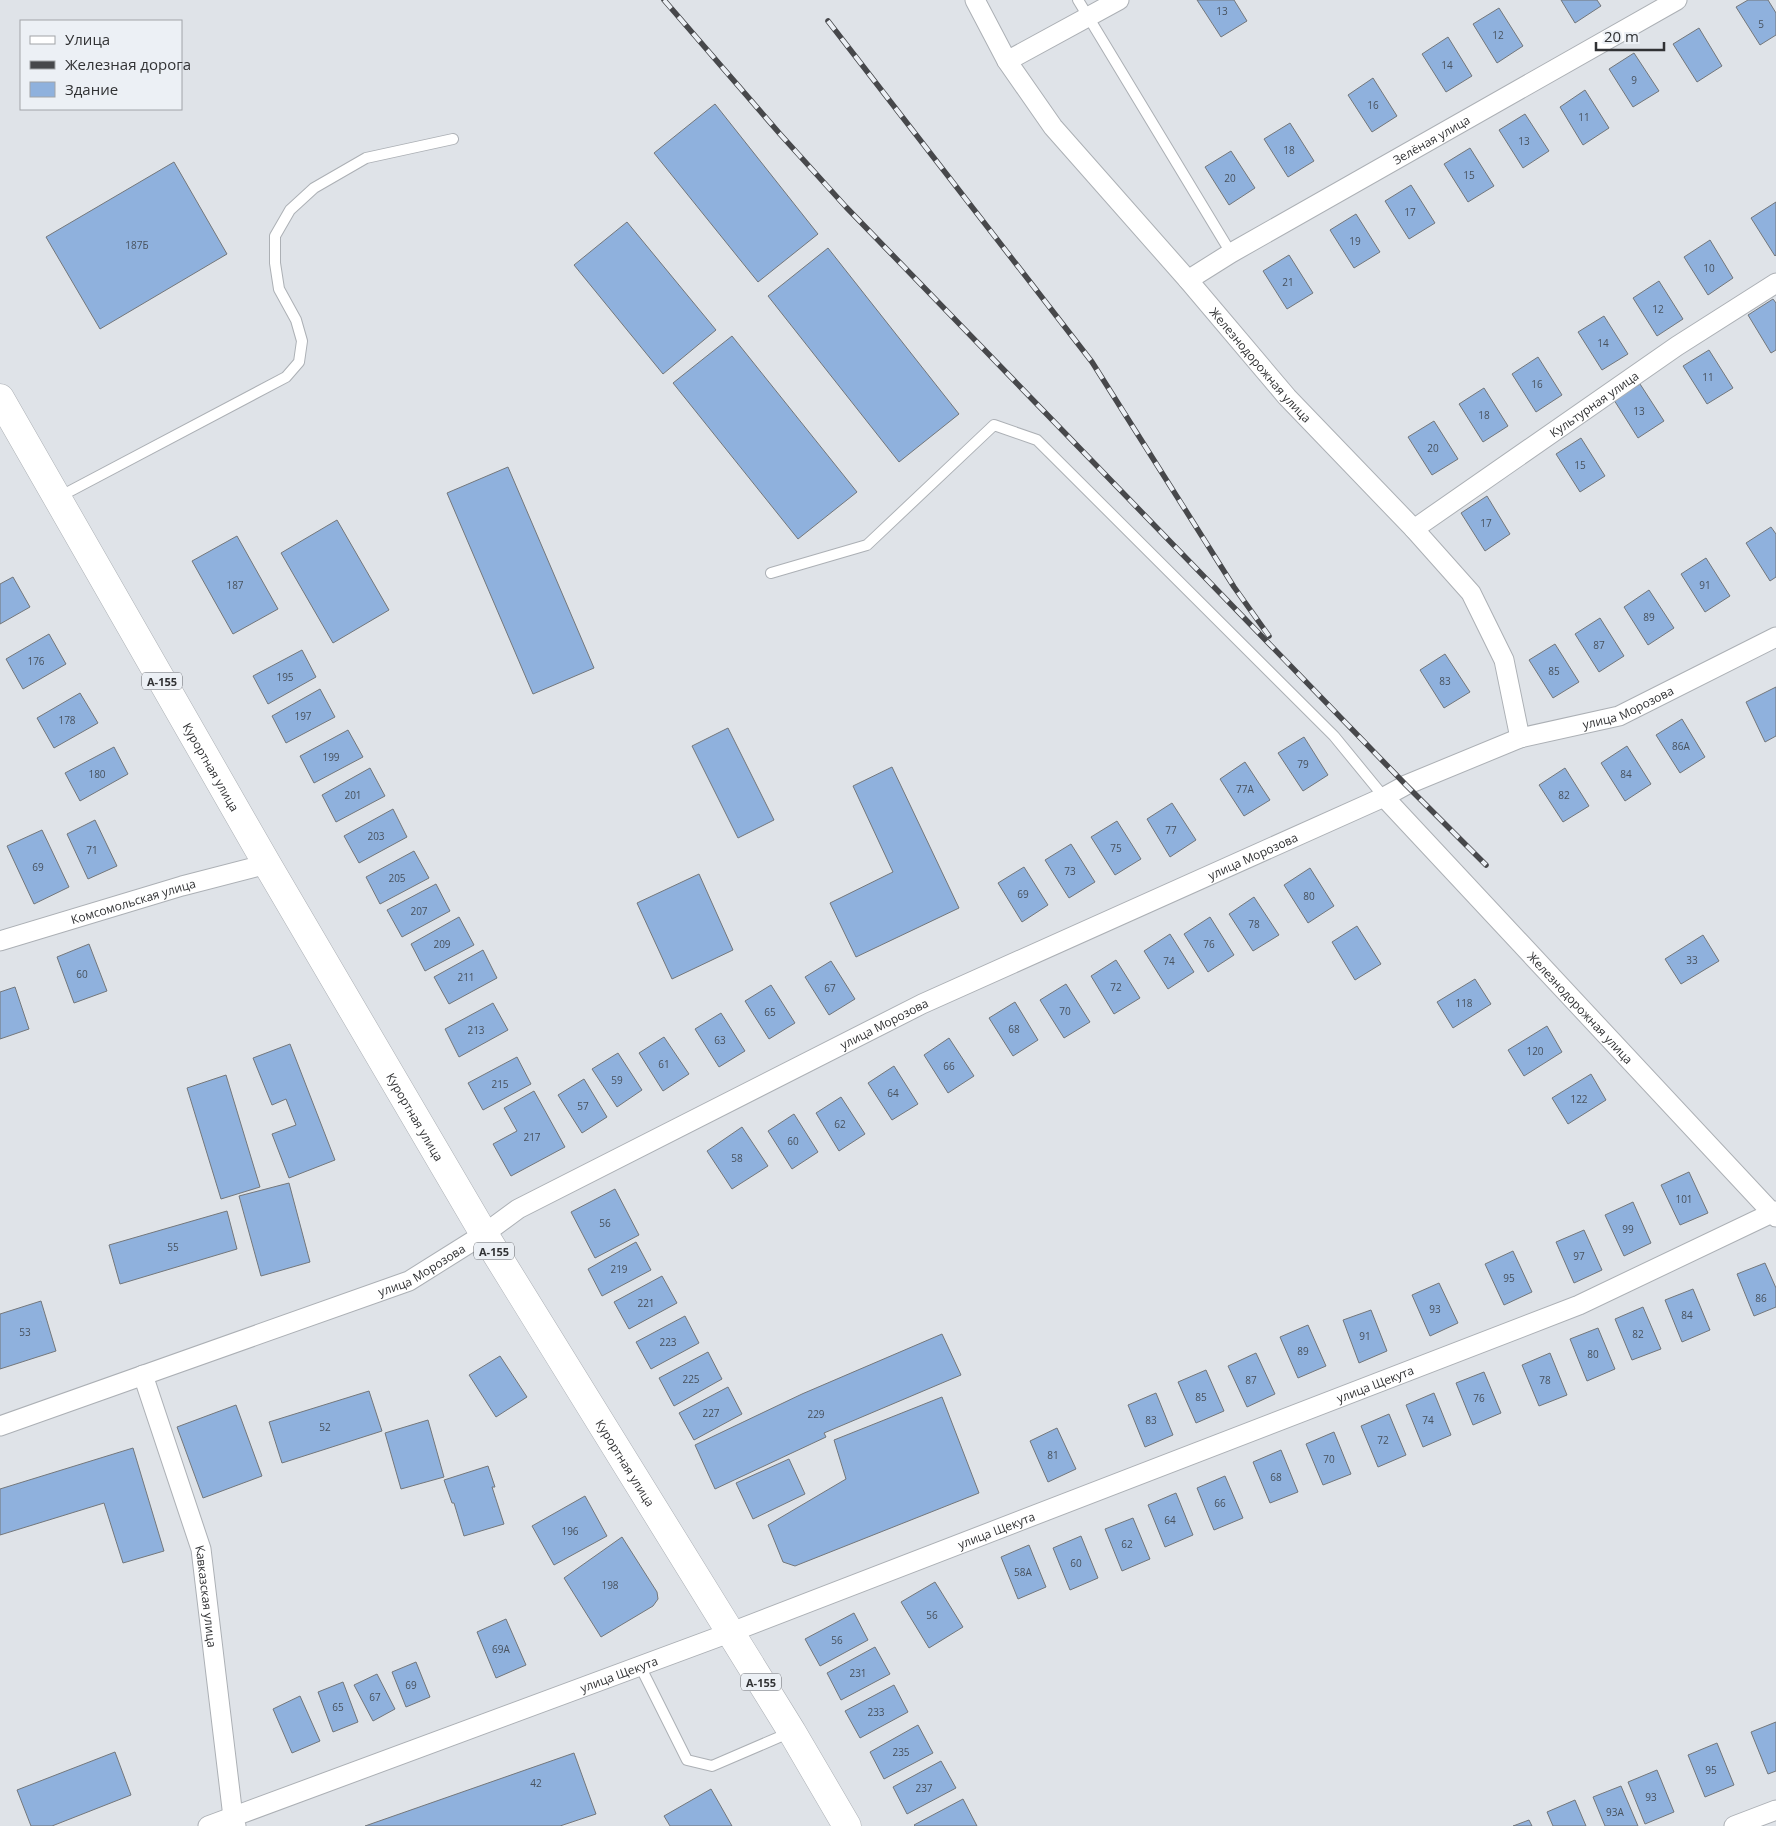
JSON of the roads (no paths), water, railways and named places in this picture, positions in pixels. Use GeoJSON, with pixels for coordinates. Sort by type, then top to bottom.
{"type":"FeatureCollection","features":[{"type":"Feature","properties":{"kind":"main road","name":"Курортная улица"},"geometry":{"type":"LineString","coordinates":[[0,398],[56,499],[484,1234],[729,1633],[792,1732],[847,1826]]}},
{"type":"Feature","properties":{"kind":"street","name":"Железнодорожная улица"},"geometry":{"type":"LineString","coordinates":[[975,0],[1007,61],[1053,127],[1188,280],[1287,397],[1414,529],[1471,593],[1504,660],[1520,738]]}},
{"type":"Feature","properties":{"kind":"street"},"geometry":{"type":"LineString","coordinates":[[1007,61],[1119,0]]}},
{"type":"Feature","properties":{"kind":"street","name":"Зелёная улица"},"geometry":{"type":"LineString","coordinates":[[1188,280],[1231,253],[1677,0]]}},
{"type":"Feature","properties":{"kind":"street","name":"Культурная улица"},"geometry":{"type":"LineString","coordinates":[[1414,529],[1676,346],[1776,283]]}},
{"type":"Feature","properties":{"kind":"street","name":"улица Морозова"},"geometry":{"type":"LineString","coordinates":[[0,1426],[410,1281],[484,1234],[518,1209],[922,1004],[1384,797],[1406,785],[1520,738],[1619,716],[1776,637]]}},
{"type":"Feature","properties":{"kind":"street","name":"Железнодорожная улица"},"geometry":{"type":"LineString","coordinates":[[1384,797],[1775,1213]]}},
{"type":"Feature","properties":{"kind":"street","name":"Комсомольская улица"},"geometry":{"type":"LineString","coordinates":[[0,941],[182,886],[268,864]]}},
{"type":"Feature","properties":{"kind":"street","name":"улица Щекута"},"geometry":{"type":"LineString","coordinates":[[208,1826],[234,1821],[729,1633],[1579,1305],[1775,1213]]}},
{"type":"Feature","properties":{"kind":"street","name":"Кавказская улица"},"geometry":{"type":"LineString","coordinates":[[144,1375],[201,1549],[234,1821]]}},
{"type":"Feature","properties":{"kind":"street"},"geometry":{"type":"LineString","coordinates":[[1734,1826],[1776,1810]]}},
{"type":"Feature","properties":{"kind":"lane"},"geometry":{"type":"LineString","coordinates":[[1078,0],[1231,253]]}},
{"type":"Feature","properties":{"kind":"lane"},"geometry":{"type":"LineString","coordinates":[[56,499],[286,377],[299,362],[302,341],[296,320],[279,289],[275,263],[275,236],[290,210],[314,188],[366,158],[453,139]]}},
{"type":"Feature","properties":{"kind":"lane"},"geometry":{"type":"LineString","coordinates":[[771,573],[867,545],[994,425],[1037,440],[1334,736],[1384,797]]}},
{"type":"Feature","properties":{"kind":"lane"},"geometry":{"type":"LineString","coordinates":[[640,1666],[687,1760],[712,1766],[792,1732]]}},
{"type":"Feature","properties":{"kind":"railway"},"geometry":{"type":"LineString","coordinates":[[664,0],[846,207],[1406,785],[1486,865]]}},
{"type":"Feature","properties":{"kind":"railway"},"geometry":{"type":"LineString","coordinates":[[828,21],[1092,362],[1234,587],[1269,636]]}}]}
